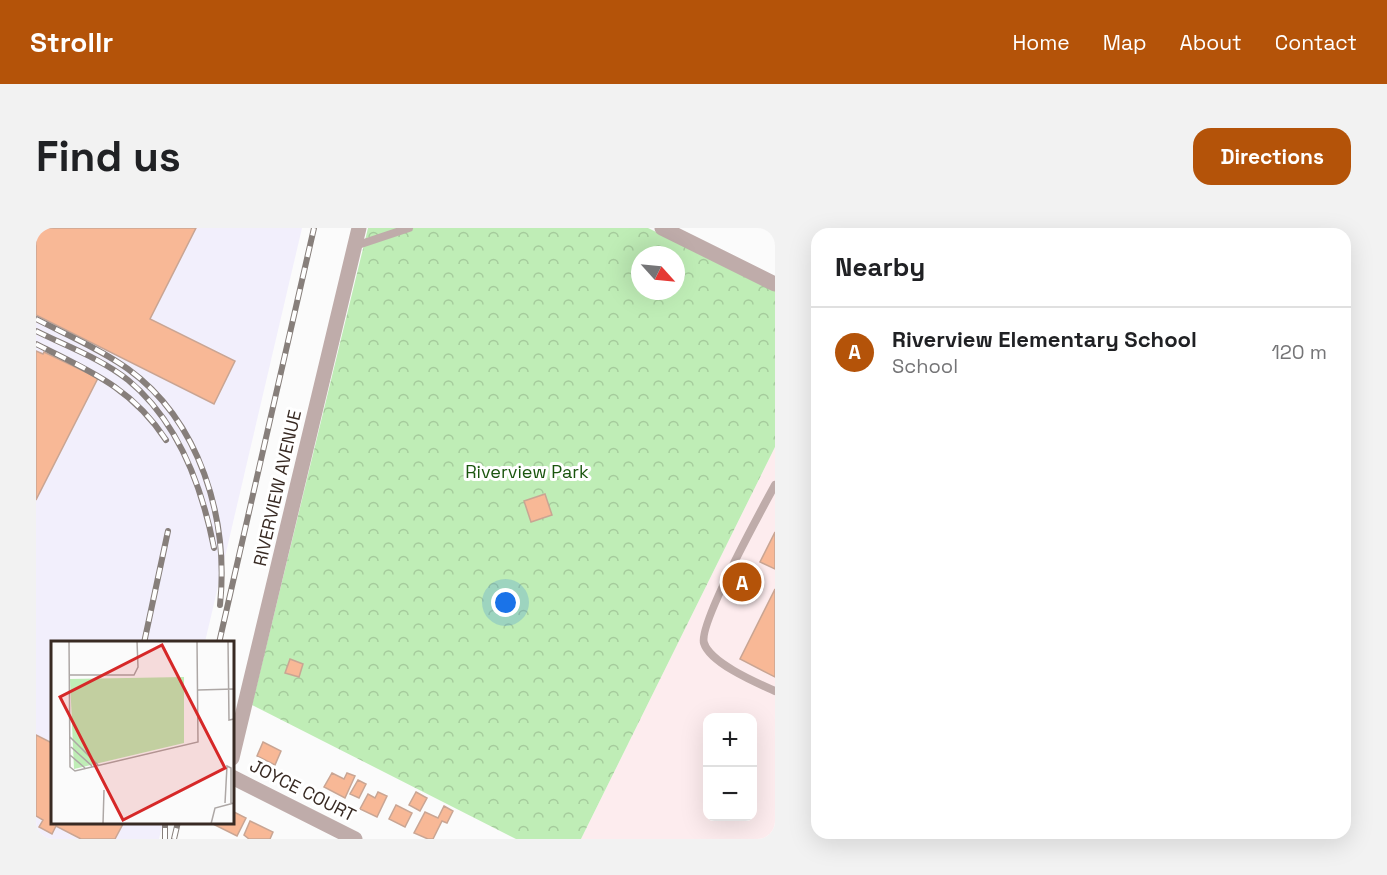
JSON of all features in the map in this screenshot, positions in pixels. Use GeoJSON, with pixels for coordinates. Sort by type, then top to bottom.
{"type":"FeatureCollection","features":[{"type":"Feature","properties":{"kind":"street","name":"RIVERVIEW AVENUE"},"geometry":{"type":"LineString","coordinates":[[234,750],[359,228]]}},
{"type":"Feature","properties":{"kind":"street"},"geometry":{"type":"LineString","coordinates":[[662,228],[775,284]]}},
{"type":"Feature","properties":{"kind":"street","name":"JOYCE COURT"},"geometry":{"type":"LineString","coordinates":[[234,778],[356,839]]}},
{"type":"Feature","properties":{"kind":"lane"},"geometry":{"type":"LineString","coordinates":[[355,246],[409,228]]}},
{"type":"Feature","properties":{"kind":"lane"},"geometry":{"type":"LineString","coordinates":[[775,485],[736,560],[704,632],[704,643],[709,652],[729,669],[775,692]]}},
{"type":"Feature","properties":{"kind":"shaded area"},"geometry":{"type":"Polygon","coordinates":[[[36,228],[302,228],[205,641],[51,641],[51,824],[163,824],[159,839],[36,839],[36,228]]]}},
{"type":"Feature","properties":{"kind":"shaded area"},"geometry":{"type":"Polygon","coordinates":[[[775,447],[775,839],[581,839],[775,447]]]}},
{"type":"Feature","properties":{"kind":"green space","name":"Riverview Park"},"geometry":{"type":"Polygon","coordinates":[[[368,228],[648,228],[684,246],[631,246],[631,300],[685,300],[685,246],[775,291],[775,447],[581,839],[516,839],[252,705],[368,228]]]}},
{"type":"Feature","properties":{"kind":"building"},"geometry":{"type":"Polygon","coordinates":[[[36,228],[196,228],[150,319],[235,361],[214,404],[36,315],[36,228]]]}},
{"type":"Feature","properties":{"kind":"building"},"geometry":{"type":"Polygon","coordinates":[[[36,351],[43,354],[44,352],[98,378],[36,500],[36,351]]]}},
{"type":"Feature","properties":{"kind":"building"},"geometry":{"type":"Polygon","coordinates":[[[545,494],[552,515],[531,522],[524,501],[545,494]]]}},
{"type":"Feature","properties":{"kind":"building"},"geometry":{"type":"Polygon","coordinates":[[[775,532],[775,569],[760,562],[775,532]]]}},
{"type":"Feature","properties":{"kind":"building"},"geometry":{"type":"Polygon","coordinates":[[[775,589],[775,677],[740,659],[775,589]]]}},
{"type":"Feature","properties":{"kind":"building"},"geometry":{"type":"Polygon","coordinates":[[[290,659],[303,664],[299,677],[285,673],[290,659]]]}},
{"type":"Feature","properties":{"kind":"building"},"geometry":{"type":"Polygon","coordinates":[[[36,735],[51,742],[51,824],[123,824],[115,839],[81,839],[56,826],[52,834],[39,827],[43,820],[36,816],[36,735]]]}},
{"type":"Feature","properties":{"kind":"building"},"geometry":{"type":"Polygon","coordinates":[[[263,742],[281,751],[275,765],[257,756],[263,742]]]}},
{"type":"Feature","properties":{"kind":"building"},"geometry":{"type":"Polygon","coordinates":[[[332,773],[344,779],[347,773],[355,776],[345,798],[324,787],[332,773]]]}},
{"type":"Feature","properties":{"kind":"building"},"geometry":{"type":"Polygon","coordinates":[[[358,780],[366,784],[359,798],[350,794],[358,780]]]}},
{"type":"Feature","properties":{"kind":"building"},"geometry":{"type":"Polygon","coordinates":[[[378,792],[387,796],[377,817],[360,809],[368,794],[375,798],[378,792]]]}},
{"type":"Feature","properties":{"kind":"building"},"geometry":{"type":"Polygon","coordinates":[[[416,792],[427,798],[420,811],[409,805],[416,792]]]}},
{"type":"Feature","properties":{"kind":"building"},"geometry":{"type":"Polygon","coordinates":[[[396,805],[412,813],[405,827],[389,819],[396,805]]]}},
{"type":"Feature","properties":{"kind":"building"},"geometry":{"type":"Polygon","coordinates":[[[444,806],[453,811],[447,823],[442,821],[433,839],[414,833],[425,812],[438,818],[444,806]]]}},
{"type":"Feature","properties":{"kind":"building"},"geometry":{"type":"Polygon","coordinates":[[[234,812],[246,818],[237,836],[213,824],[234,824],[234,812]]]}},
{"type":"Feature","properties":{"kind":"building"},"geometry":{"type":"Polygon","coordinates":[[[250,821],[273,832],[270,839],[249,839],[244,835],[250,821]]]}},
{"type":"Feature","properties":{"kind":"railway"},"geometry":{"type":"LineString","coordinates":[[219,641],[314,228]]}},
{"type":"Feature","properties":{"kind":"railway"},"geometry":{"type":"LineString","coordinates":[[36,319],[95,349],[128,369],[153,391],[174,416],[191,444],[214,506],[220,539],[222,572],[220,605]]}},
{"type":"Feature","properties":{"kind":"railway"},"geometry":{"type":"LineString","coordinates":[[36,331],[118,372],[146,396],[161,415],[185,456],[203,502],[214,548]]}},
{"type":"Feature","properties":{"kind":"railway"},"geometry":{"type":"LineString","coordinates":[[36,344],[92,373],[124,394],[153,422],[166,440]]}},
{"type":"Feature","properties":{"kind":"railway"},"geometry":{"type":"LineString","coordinates":[[144,641],[168,531]]}},
{"type":"Feature","properties":{"kind":"railway"},"geometry":{"type":"LineString","coordinates":[[165,824],[165,839]]}},
{"type":"Feature","properties":{"kind":"railway"},"geometry":{"type":"LineString","coordinates":[[174,839],[178,824]]}},
{"type":"Feature","properties":{"kind":"place","name":"Riverview Elementary School"},"geometry":{"type":"Point","coordinates":[742,582]}}]}
